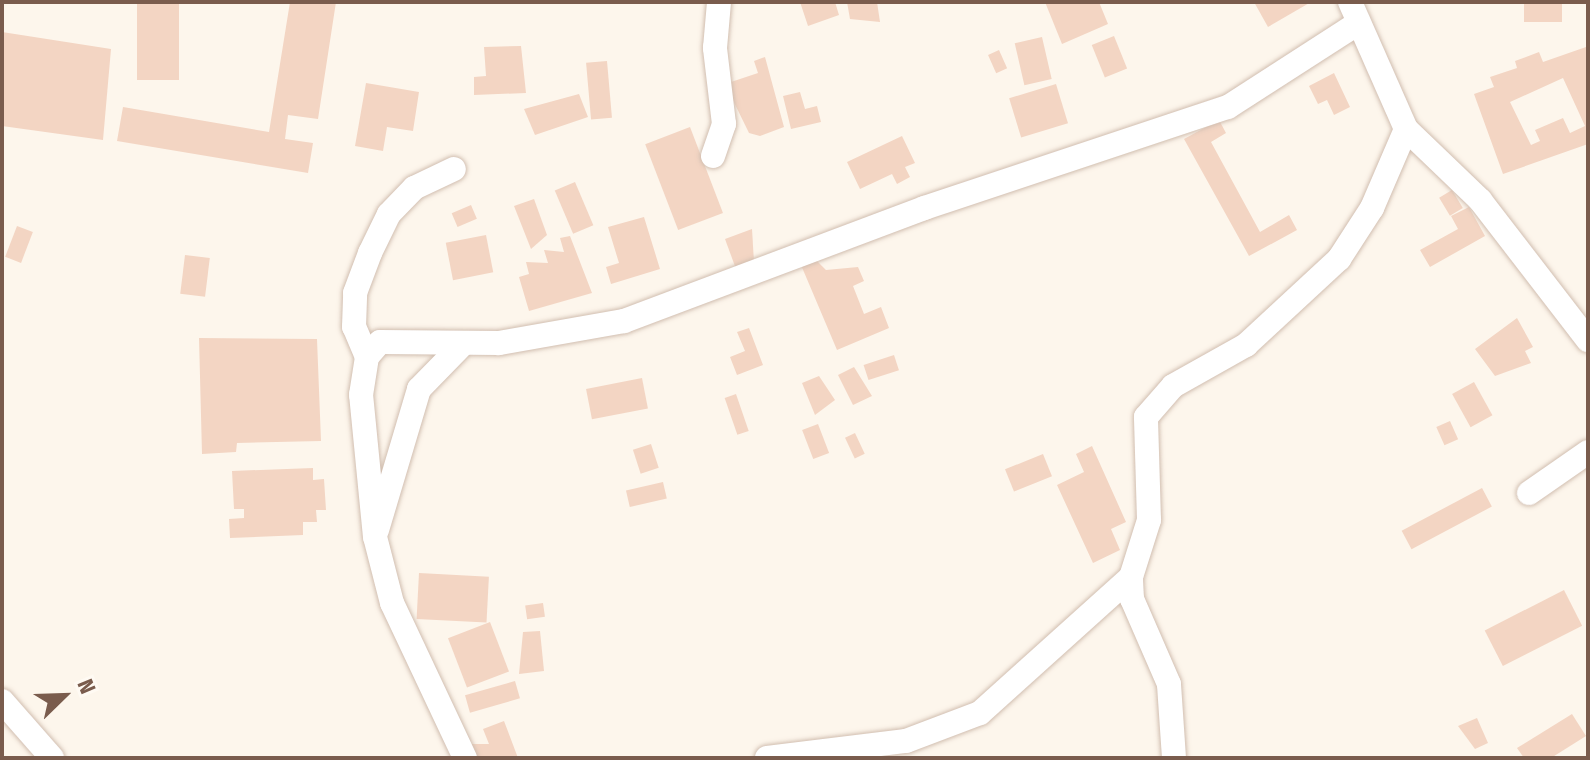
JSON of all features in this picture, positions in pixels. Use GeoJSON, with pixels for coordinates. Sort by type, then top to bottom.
{"type":"FeatureCollection","features":[{"type":"Feature","properties":{"kind":"street"},"geometry":{"type":"LineString","coordinates":[[713,156],[724,124],[715,48],[719,2]]}},
{"type":"Feature","properties":{"kind":"street"},"geometry":{"type":"LineString","coordinates":[[465,758],[392,603],[375,537],[361,395],[367,357],[380,342],[462,345],[578,334],[624,321],[924,208],[1173,128],[1228,107],[1354,13],[1406,129],[1480,200],[1588,340]]}},
{"type":"Feature","properties":{"kind":"street"},"geometry":{"type":"LineString","coordinates":[[1174,758],[1175,708],[1132,599],[1131,577],[1149,520],[1146,417],[1173,386],[1246,345],[1339,259],[1372,208],[1406,129]]}},
{"type":"Feature","properties":{"kind":"street"},"geometry":{"type":"LineString","coordinates":[[367,357],[354,327],[355,293],[370,253],[389,214],[414,188],[454,169]]}},
{"type":"Feature","properties":{"kind":"street"},"geometry":{"type":"LineString","coordinates":[[375,537],[419,389],[462,345]]}},
{"type":"Feature","properties":{"kind":"street"},"geometry":{"type":"LineString","coordinates":[[1529,493],[1588,452]]}},
{"type":"Feature","properties":{"kind":"street"},"geometry":{"type":"LineString","coordinates":[[767,758],[906,741],[980,713],[1131,577]]}},
{"type":"Feature","properties":{"kind":"street"},"geometry":{"type":"LineString","coordinates":[[2,701],[52,758]]}},
{"type":"Feature","properties":{"kind":"building"},"geometry":{"type":"Polygon","coordinates":[[[137,2],[179,2],[179,80],[137,80],[137,2]]]}},
{"type":"Feature","properties":{"kind":"building"},"geometry":{"type":"Polygon","coordinates":[[[290,2],[336,2],[318,119],[288,115],[285,139],[313,143],[308,173],[117,141],[123,107],[269,132],[290,2]]]}},
{"type":"Feature","properties":{"kind":"building"},"geometry":{"type":"Polygon","coordinates":[[[800,2],[835,2],[839,15],[808,26],[800,2]]]}},
{"type":"Feature","properties":{"kind":"building"},"geometry":{"type":"Polygon","coordinates":[[[847,2],[877,2],[880,22],[850,19],[847,2]]]}},
{"type":"Feature","properties":{"kind":"building"},"geometry":{"type":"Polygon","coordinates":[[[1045,2],[1099,2],[1108,24],[1062,44],[1045,2]]]}},
{"type":"Feature","properties":{"kind":"building"},"geometry":{"type":"Polygon","coordinates":[[[1254,2],[1311,2],[1268,27],[1254,2]]]}},
{"type":"Feature","properties":{"kind":"building"},"geometry":{"type":"Polygon","coordinates":[[[1524,2],[1562,2],[1562,22],[1524,22],[1524,2]]]}},
{"type":"Feature","properties":{"kind":"building"},"geometry":{"type":"Polygon","coordinates":[[[2,32],[111,49],[103,140],[2,126],[2,32]]]}},
{"type":"Feature","properties":{"kind":"building"},"geometry":{"type":"Polygon","coordinates":[[[1114,36],[1127,68],[1105,77],[1092,45],[1114,36]]]}},
{"type":"Feature","properties":{"kind":"building"},"geometry":{"type":"Polygon","coordinates":[[[1042,37],[1052,79],[1024,85],[1015,43],[1042,37]]]}},
{"type":"Feature","properties":{"kind":"building"},"geometry":{"type":"Polygon","coordinates":[[[521,46],[526,93],[474,95],[474,77],[486,76],[484,47],[521,46]]]}},
{"type":"Feature","properties":{"kind":"building"},"geometry":{"type":"Polygon","coordinates":[[[1586,47],[1588,144],[1503,174],[1474,94],[1494,87],[1490,77],[1517,68],[1515,61],[1539,52],[1543,62],[1586,47]],[[1563,78],[1510,102],[1531,145],[1540,141],[1535,130],[1563,118],[1570,133],[1585,126],[1563,78]]]}},
{"type":"Feature","properties":{"kind":"building"},"geometry":{"type":"Polygon","coordinates":[[[999,50],[1007,68],[996,73],[988,55],[999,50]]]}},
{"type":"Feature","properties":{"kind":"building"},"geometry":{"type":"Polygon","coordinates":[[[765,57],[784,127],[760,136],[749,133],[725,84],[758,73],[754,61],[765,57]]]}},
{"type":"Feature","properties":{"kind":"building"},"geometry":{"type":"Polygon","coordinates":[[[607,61],[612,118],[591,120],[586,63],[607,61]]]}},
{"type":"Feature","properties":{"kind":"building"},"geometry":{"type":"Polygon","coordinates":[[[1334,73],[1350,107],[1334,115],[1327,100],[1318,104],[1309,86],[1334,73]]]}},
{"type":"Feature","properties":{"kind":"building"},"geometry":{"type":"Polygon","coordinates":[[[366,83],[419,92],[413,131],[387,127],[383,151],[355,146],[366,83]]]}},
{"type":"Feature","properties":{"kind":"building"},"geometry":{"type":"Polygon","coordinates":[[[1056,84],[1068,123],[1021,138],[1009,98],[1056,84]]]}},
{"type":"Feature","properties":{"kind":"building"},"geometry":{"type":"Polygon","coordinates":[[[800,92],[805,109],[817,106],[821,122],[791,129],[783,96],[800,92]]]}},
{"type":"Feature","properties":{"kind":"building"},"geometry":{"type":"Polygon","coordinates":[[[579,94],[588,117],[535,135],[524,109],[579,94]]]}},
{"type":"Feature","properties":{"kind":"building"},"geometry":{"type":"Polygon","coordinates":[[[1219,120],[1226,133],[1211,142],[1260,232],[1289,215],[1297,230],[1249,256],[1184,139],[1219,120]]]}},
{"type":"Feature","properties":{"kind":"building"},"geometry":{"type":"Polygon","coordinates":[[[690,127],[723,213],[678,230],[645,144],[690,127]]]}},
{"type":"Feature","properties":{"kind":"building"},"geometry":{"type":"Polygon","coordinates":[[[902,136],[915,163],[905,167],[910,177],[897,184],[892,174],[860,189],[847,162],[902,136]]]}},
{"type":"Feature","properties":{"kind":"building"},"geometry":{"type":"Polygon","coordinates":[[[575,182],[593,225],[573,234],[555,191],[575,182]]]}},
{"type":"Feature","properties":{"kind":"building"},"geometry":{"type":"Polygon","coordinates":[[[1452,190],[1463,208],[1450,216],[1439,198],[1452,190]]]}},
{"type":"Feature","properties":{"kind":"building"},"geometry":{"type":"Polygon","coordinates":[[[534,199],[547,235],[531,249],[514,206],[534,199]]]}},
{"type":"Feature","properties":{"kind":"building"},"geometry":{"type":"Polygon","coordinates":[[[471,205],[477,219],[458,227],[452,213],[471,205]]]}},
{"type":"Feature","properties":{"kind":"building"},"geometry":{"type":"Polygon","coordinates":[[[1469,207],[1485,236],[1430,267],[1420,250],[1458,229],[1451,216],[1469,207]]]}},
{"type":"Feature","properties":{"kind":"building"},"geometry":{"type":"Polygon","coordinates":[[[644,217],[660,269],[611,284],[606,267],[619,263],[608,227],[644,217]]]}},
{"type":"Feature","properties":{"kind":"building"},"geometry":{"type":"Polygon","coordinates":[[[17,226],[33,232],[21,263],[5,257],[17,226]]]}},
{"type":"Feature","properties":{"kind":"building"},"geometry":{"type":"Polygon","coordinates":[[[752,229],[754,262],[736,269],[725,239],[752,229]]]}},
{"type":"Feature","properties":{"kind":"building"},"geometry":{"type":"Polygon","coordinates":[[[486,235],[493,272],[453,280],[446,243],[486,235]]]}},
{"type":"Feature","properties":{"kind":"building"},"geometry":{"type":"Polygon","coordinates":[[[570,236],[592,293],[529,311],[519,277],[529,274],[526,262],[548,263],[544,250],[564,252],[560,238],[570,236]]]}},
{"type":"Feature","properties":{"kind":"building"},"geometry":{"type":"Polygon","coordinates":[[[185,255],[210,258],[205,297],[180,294],[185,255]]]}},
{"type":"Feature","properties":{"kind":"building"},"geometry":{"type":"Polygon","coordinates":[[[815,259],[826,270],[858,267],[864,281],[853,286],[864,314],[881,307],[889,328],[837,350],[801,265],[815,259]]]}},
{"type":"Feature","properties":{"kind":"building"},"geometry":{"type":"Polygon","coordinates":[[[1517,318],[1533,347],[1525,351],[1531,363],[1495,376],[1475,349],[1517,318]]]}},
{"type":"Feature","properties":{"kind":"building"},"geometry":{"type":"Polygon","coordinates":[[[749,328],[763,365],[737,375],[730,357],[745,351],[737,332],[749,328]]]}},
{"type":"Feature","properties":{"kind":"building"},"geometry":{"type":"Polygon","coordinates":[[[199,338],[317,339],[321,441],[237,443],[236,452],[202,454],[199,338]]]}},
{"type":"Feature","properties":{"kind":"building"},"geometry":{"type":"Polygon","coordinates":[[[894,355],[899,370],[869,380],[864,365],[894,355]]]}},
{"type":"Feature","properties":{"kind":"building"},"geometry":{"type":"Polygon","coordinates":[[[854,367],[872,396],[853,405],[838,375],[854,367]]]}},
{"type":"Feature","properties":{"kind":"building"},"geometry":{"type":"Polygon","coordinates":[[[819,376],[835,400],[815,415],[802,383],[819,376]]]}},
{"type":"Feature","properties":{"kind":"building"},"geometry":{"type":"Polygon","coordinates":[[[642,378],[648,408],[592,419],[586,389],[642,378]]]}},
{"type":"Feature","properties":{"kind":"building"},"geometry":{"type":"Polygon","coordinates":[[[1474,382],[1492,415],[1471,427],[1452,394],[1474,382]]]}},
{"type":"Feature","properties":{"kind":"building"},"geometry":{"type":"Polygon","coordinates":[[[736,394],[749,431],[737,435],[725,398],[736,394]]]}},
{"type":"Feature","properties":{"kind":"building"},"geometry":{"type":"Polygon","coordinates":[[[1450,421],[1458,439],[1444,445],[1436,427],[1450,421]]]}},
{"type":"Feature","properties":{"kind":"building"},"geometry":{"type":"Polygon","coordinates":[[[818,424],[829,453],[813,459],[802,430],[818,424]]]}},
{"type":"Feature","properties":{"kind":"building"},"geometry":{"type":"Polygon","coordinates":[[[855,433],[865,454],[855,458],[845,438],[855,433]]]}},
{"type":"Feature","properties":{"kind":"building"},"geometry":{"type":"Polygon","coordinates":[[[651,444],[659,468],[641,474],[633,450],[651,444]]]}},
{"type":"Feature","properties":{"kind":"building"},"geometry":{"type":"Polygon","coordinates":[[[1092,446],[1126,522],[1111,529],[1120,550],[1093,563],[1057,485],[1084,472],[1076,454],[1092,446]]]}},
{"type":"Feature","properties":{"kind":"building"},"geometry":{"type":"Polygon","coordinates":[[[1043,454],[1052,476],[1014,492],[1005,469],[1043,454]]]}},
{"type":"Feature","properties":{"kind":"building"},"geometry":{"type":"Polygon","coordinates":[[[313,468],[313,480],[324,479],[326,510],[316,510],[317,522],[303,522],[303,535],[230,538],[229,519],[244,518],[244,509],[234,509],[232,471],[313,468]]]}},
{"type":"Feature","properties":{"kind":"building"},"geometry":{"type":"Polygon","coordinates":[[[663,482],[667,499],[630,507],[626,491],[663,482]]]}},
{"type":"Feature","properties":{"kind":"building"},"geometry":{"type":"Polygon","coordinates":[[[1482,488],[1492,507],[1412,549],[1402,531],[1482,488]]]}},
{"type":"Feature","properties":{"kind":"building"},"geometry":{"type":"Polygon","coordinates":[[[419,573],[489,577],[486,623],[417,619],[419,573]]]}},
{"type":"Feature","properties":{"kind":"building"},"geometry":{"type":"Polygon","coordinates":[[[1564,590],[1582,626],[1503,666],[1485,630],[1564,590]]]}},
{"type":"Feature","properties":{"kind":"building"},"geometry":{"type":"Polygon","coordinates":[[[543,603],[545,617],[527,619],[525,606],[543,603]]]}},
{"type":"Feature","properties":{"kind":"building"},"geometry":{"type":"Polygon","coordinates":[[[490,622],[509,671],[467,688],[448,638],[490,622]]]}},
{"type":"Feature","properties":{"kind":"building"},"geometry":{"type":"Polygon","coordinates":[[[540,631],[544,671],[519,674],[523,632],[540,631]]]}},
{"type":"Feature","properties":{"kind":"building"},"geometry":{"type":"Polygon","coordinates":[[[515,681],[520,698],[470,713],[465,695],[515,681]]]}},
{"type":"Feature","properties":{"kind":"building"},"geometry":{"type":"Polygon","coordinates":[[[1572,714],[1586,736],[1551,758],[1524,758],[1517,748],[1572,714]]]}},
{"type":"Feature","properties":{"kind":"building"},"geometry":{"type":"Polygon","coordinates":[[[1477,718],[1488,743],[1475,749],[1458,726],[1477,718]]]}},
{"type":"Feature","properties":{"kind":"building"},"geometry":{"type":"Polygon","coordinates":[[[504,721],[518,758],[475,758],[470,744],[489,744],[483,729],[504,721]]]}}]}
